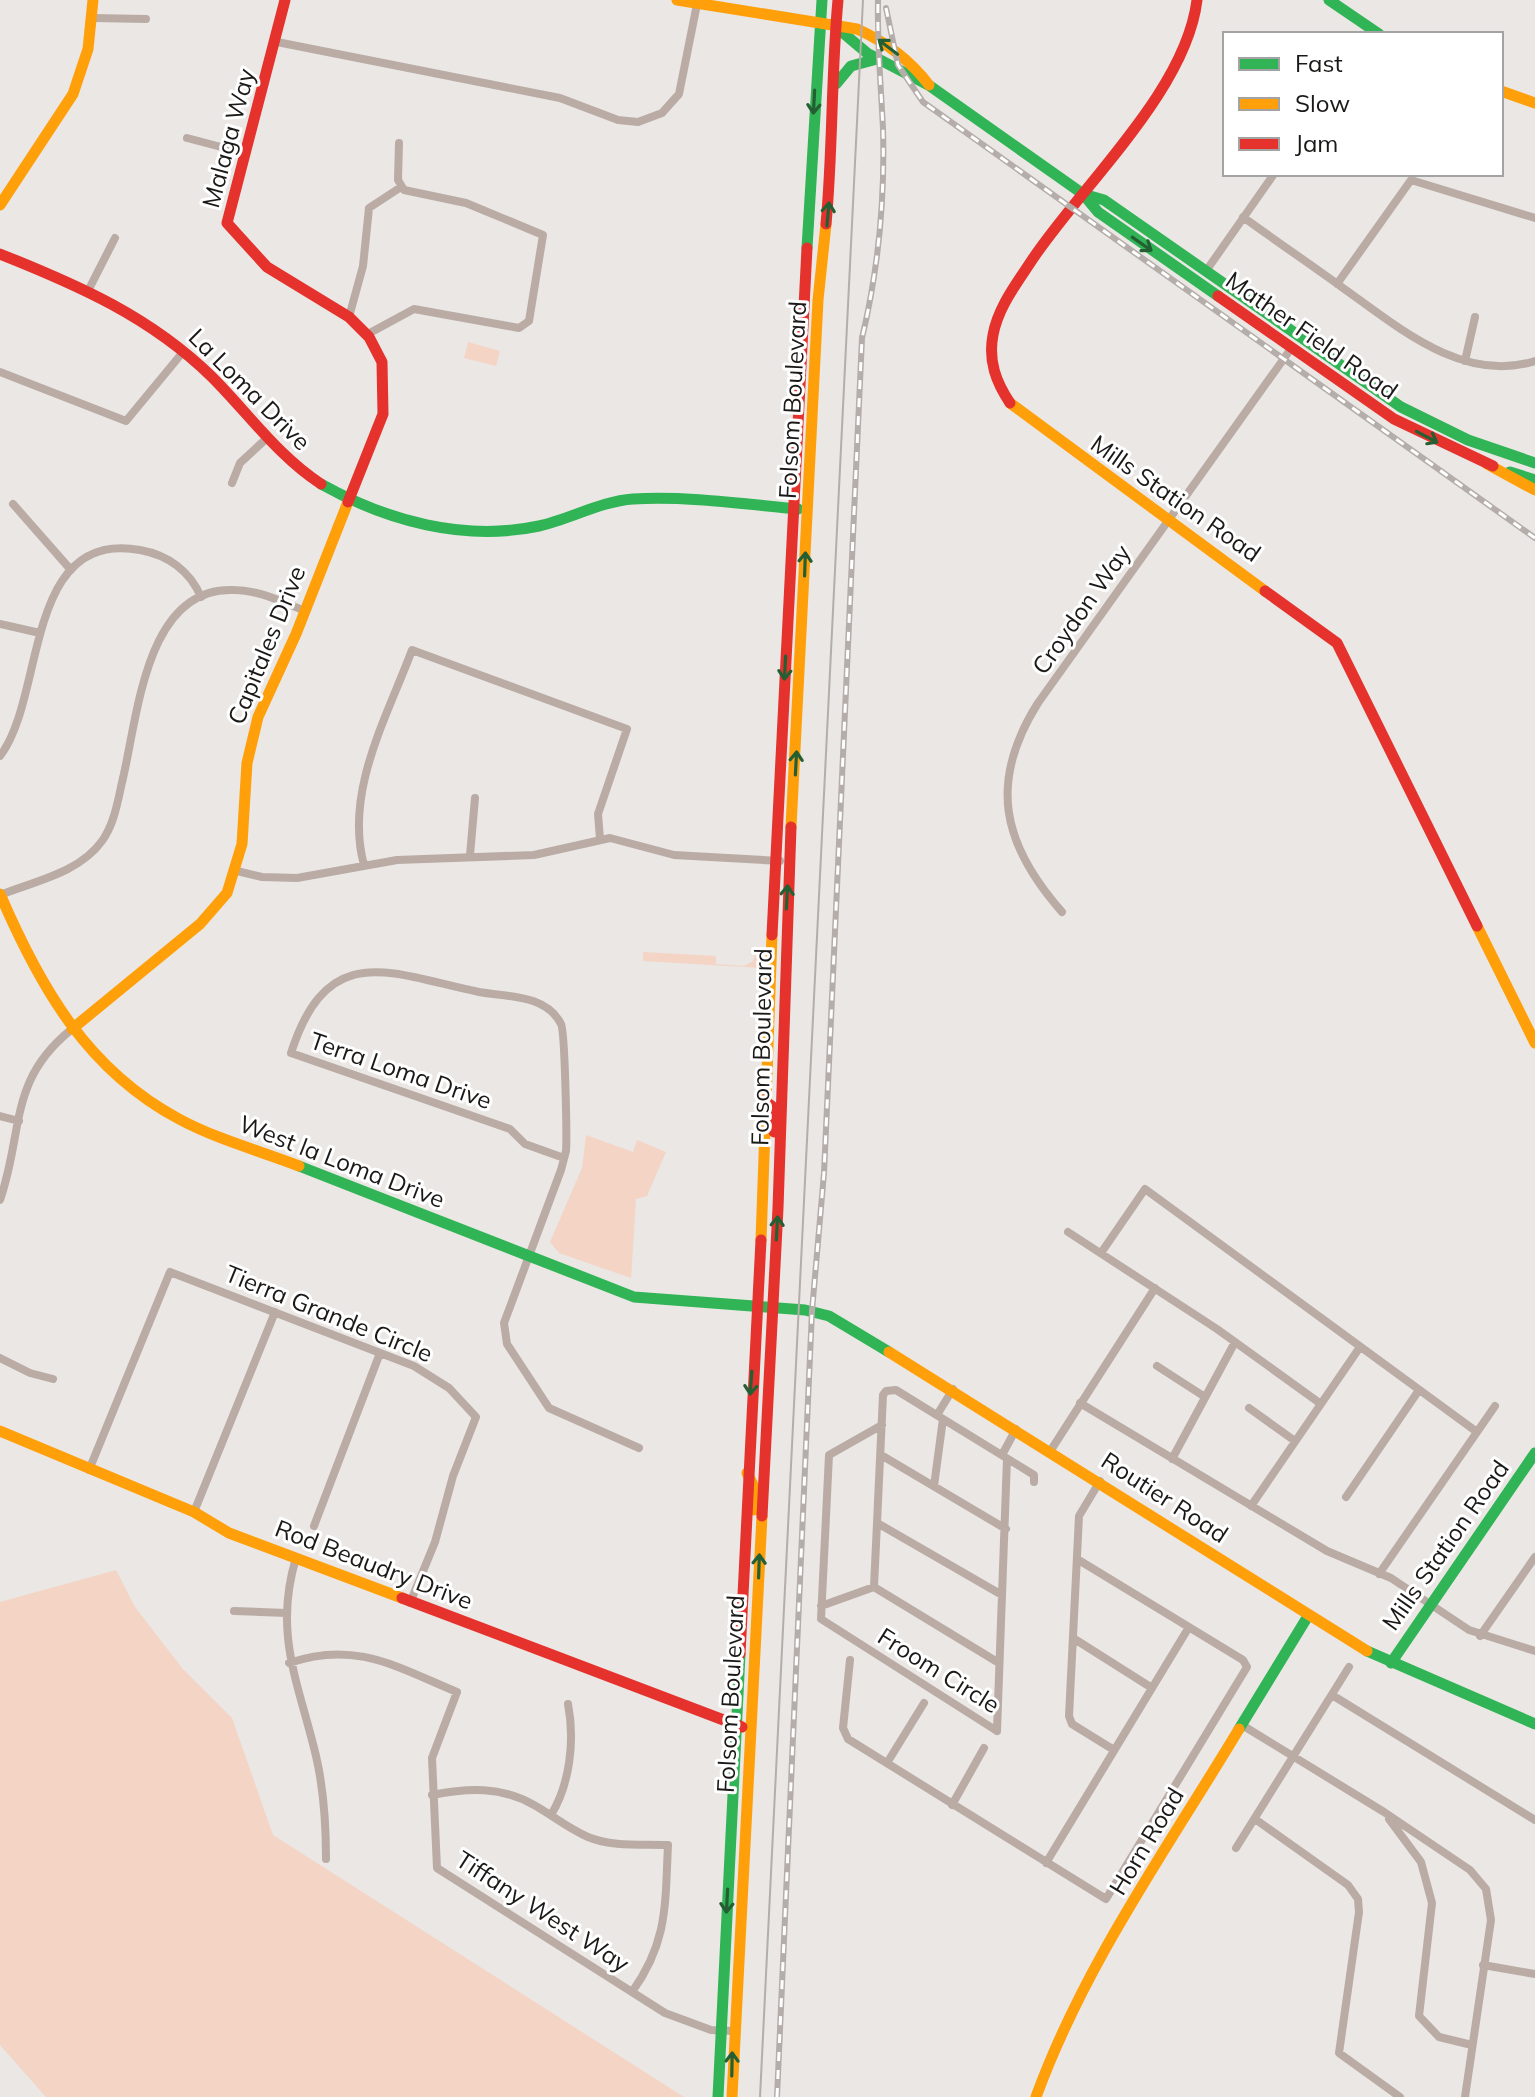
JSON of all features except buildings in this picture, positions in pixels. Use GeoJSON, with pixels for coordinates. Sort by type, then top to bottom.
{"type":"FeatureCollection","features":[{"type":"Feature","properties":{"kind":"main road"},"geometry":{"type":"LineString","coordinates":[[0,205],[15,176],[74,95],[86,61],[93,0]]}},
{"type":"Feature","properties":{"kind":"main road","name":"Malaga Way"},"geometry":{"type":"LineString","coordinates":[[285,0],[277,42],[227,216],[230,230],[251,253],[284,279],[349,317],[366,335],[382,362],[385,404],[380,424],[348,497]]}},
{"type":"Feature","properties":{"kind":"main road"},"geometry":{"type":"LineString","coordinates":[[677,0],[835,26]]}},
{"type":"Feature","properties":{"kind":"main road","name":"Folsom Boulevard"},"geometry":{"type":"LineString","coordinates":[[743,1727],[747,1472],[764,1100],[822,0]]}},
{"type":"Feature","properties":{"kind":"main road","name":"Folsom Boulevard"},"geometry":{"type":"LineString","coordinates":[[718,2097],[727,2031],[743,1727],[760,1533],[773,1306],[790,862],[818,300],[836,84],[833,55],[838,0]]}},
{"type":"Feature","properties":{"kind":"main road","name":"Mills Station Road"},"geometry":{"type":"LineString","coordinates":[[1197,0],[1195,26],[1188,44],[1083,194],[1064,213],[999,310],[992,331],[991,362],[999,387],[1015,410],[1337,643],[1535,1043]]}},
{"type":"Feature","properties":{"kind":"main road"},"geometry":{"type":"LineString","coordinates":[[1329,0],[1375,32]]}},
{"type":"Feature","properties":{"kind":"main road","name":"Mather Field Road"},"geometry":{"type":"LineString","coordinates":[[835,26],[877,59],[930,86],[1083,194],[1098,212],[1290,350],[1394,419],[1487,464],[1535,480]]}},
{"type":"Feature","properties":{"kind":"main road","name":"Mather Field Road"},"geometry":{"type":"LineString","coordinates":[[835,26],[857,29],[877,38],[915,67],[930,86]]}},
{"type":"Feature","properties":{"kind":"main road"},"geometry":{"type":"LineString","coordinates":[[836,84],[851,66],[877,59]]}},
{"type":"Feature","properties":{"kind":"main road"},"geometry":{"type":"LineString","coordinates":[[1503,92],[1535,103]]}},
{"type":"Feature","properties":{"kind":"main road","name":"Mather Field Road"},"geometry":{"type":"LineString","coordinates":[[1083,194],[1104,200],[1391,400],[1468,440],[1535,463]]}},
{"type":"Feature","properties":{"kind":"main road","name":"La Loma Drive"},"geometry":{"type":"LineString","coordinates":[[0,254],[89,289],[143,321],[183,352],[306,475],[382,513],[413,522],[486,532],[538,526],[630,499],[717,501],[808,510]]}},
{"type":"Feature","properties":{"kind":"main road"},"geometry":{"type":"LineString","coordinates":[[1290,350],[1310,353],[1379,401],[1391,400]]}},
{"type":"Feature","properties":{"kind":"main road"},"geometry":{"type":"LineString","coordinates":[[1487,464],[1535,490]]}},
{"type":"Feature","properties":{"kind":"main road","name":"Capitales Drive"},"geometry":{"type":"LineString","coordinates":[[72,1029],[209,916],[227,893],[237,871],[252,735],[305,611],[348,497]]}},
{"type":"Feature","properties":{"kind":"main road","name":"West la Loma Drive"},"geometry":{"type":"LineString","coordinates":[[0,894],[38,981],[72,1029],[115,1077],[181,1120],[634,1297],[683,1305],[773,1306]]}},
{"type":"Feature","properties":{"kind":"main road"},"geometry":{"type":"LineString","coordinates":[[764,1100],[773,1107],[774,1143],[780,1160]]}},
{"type":"Feature","properties":{"kind":"main road","name":"Routier Road"},"geometry":{"type":"LineString","coordinates":[[773,1306],[803,1308],[829,1316],[1051,1450],[1308,1616],[1391,1663],[1535,1724]]}},
{"type":"Feature","properties":{"kind":"main road","name":"Rod Beaudry Drive"},"geometry":{"type":"LineString","coordinates":[[0,1431],[194,1512],[229,1533],[743,1727]]}},
{"type":"Feature","properties":{"kind":"main road","name":"Mills Station Road"},"geometry":{"type":"LineString","coordinates":[[1391,1663],[1535,1453]]}},
{"type":"Feature","properties":{"kind":"main road"},"geometry":{"type":"LineString","coordinates":[[747,1472],[755,1489],[754,1523],[760,1533]]}},
{"type":"Feature","properties":{"kind":"main road","name":"Horn Road"},"geometry":{"type":"LineString","coordinates":[[1036,2097],[1066,2018],[1084,1985],[1308,1616]]}},
{"type":"Feature","properties":{"kind":"main road","name":"Folsom Boulevard"},"geometry":{"type":"LineString","coordinates":[[727,2031],[732,2097]]}},
{"type":"Feature","properties":{"kind":"street"},"geometry":{"type":"LineString","coordinates":[[277,42],[560,98],[612,118],[638,122],[662,113],[679,94],[697,4]]}},
{"type":"Feature","properties":{"kind":"street"},"geometry":{"type":"LineString","coordinates":[[93,18],[146,19]]}},
{"type":"Feature","properties":{"kind":"street"},"geometry":{"type":"LineString","coordinates":[[187,138],[244,153]]}},
{"type":"Feature","properties":{"kind":"street"},"geometry":{"type":"LineString","coordinates":[[366,335],[414,309],[519,328],[529,321],[543,235],[466,203],[406,192],[398,180],[399,143]]}},
{"type":"Feature","properties":{"kind":"street"},"geometry":{"type":"LineString","coordinates":[[1206,271],[1273,176]]}},
{"type":"Feature","properties":{"kind":"street"},"geometry":{"type":"LineString","coordinates":[[1337,284],[1411,180],[1535,218]]}},
{"type":"Feature","properties":{"kind":"street"},"geometry":{"type":"LineString","coordinates":[[349,317],[363,266],[369,208],[401,187]]}},
{"type":"Feature","properties":{"kind":"street"},"geometry":{"type":"LineString","coordinates":[[1243,217],[1422,344],[1465,361],[1508,367],[1535,361]]}},
{"type":"Feature","properties":{"kind":"street"},"geometry":{"type":"LineString","coordinates":[[89,289],[115,238]]}},
{"type":"Feature","properties":{"kind":"street"},"geometry":{"type":"LineString","coordinates":[[1465,361],[1475,317]]}},
{"type":"Feature","properties":{"kind":"street","name":"Croydon Way"},"geometry":{"type":"LineString","coordinates":[[1062,912],[1035,879],[1012,831],[1006,799],[1011,761],[1038,703],[1290,350]]}},
{"type":"Feature","properties":{"kind":"street"},"geometry":{"type":"LineString","coordinates":[[0,372],[126,421],[183,352]]}},
{"type":"Feature","properties":{"kind":"street"},"geometry":{"type":"LineString","coordinates":[[232,483],[240,463],[267,438]]}},
{"type":"Feature","properties":{"kind":"street"},"geometry":{"type":"LineString","coordinates":[[13,504],[71,570]]}},
{"type":"Feature","properties":{"kind":"street"},"geometry":{"type":"LineString","coordinates":[[0,756],[19,720],[50,598],[71,570],[103,553],[137,550],[175,564],[192,580],[201,597]]}},
{"type":"Feature","properties":{"kind":"street"},"geometry":{"type":"LineString","coordinates":[[0,894],[70,868],[101,843],[115,811],[154,647],[169,621],[201,597],[217,591],[244,591],[305,611]]}},
{"type":"Feature","properties":{"kind":"street"},"geometry":{"type":"LineString","coordinates":[[0,624],[40,633]]}},
{"type":"Feature","properties":{"kind":"street"},"geometry":{"type":"LineString","coordinates":[[364,865],[360,851],[362,788],[412,650],[627,729],[598,814],[600,839]]}},
{"type":"Feature","properties":{"kind":"street"},"geometry":{"type":"LineString","coordinates":[[470,855],[475,798]]}},
{"type":"Feature","properties":{"kind":"street"},"geometry":{"type":"LineString","coordinates":[[237,871],[297,878],[364,865],[470,855],[534,855],[600,839],[625,840],[674,855],[790,862]]}},
{"type":"Feature","properties":{"kind":"street","name":"Terra Loma Drive"},"geometry":{"type":"LineString","coordinates":[[564,1158],[525,1144],[510,1129],[291,1053],[301,1025],[328,990],[352,977],[379,971],[401,972],[482,993],[515,994],[557,1018],[565,1036],[564,1158],[504,1323],[507,1344],[549,1408],[639,1448]]}},
{"type":"Feature","properties":{"kind":"street"},"geometry":{"type":"LineString","coordinates":[[0,1200],[25,1085],[48,1050],[72,1029]]}},
{"type":"Feature","properties":{"kind":"street"},"geometry":{"type":"LineString","coordinates":[[0,1116],[19,1121]]}},
{"type":"Feature","properties":{"kind":"street"},"geometry":{"type":"LineString","coordinates":[[1101,1253],[1145,1189],[1477,1432]]}},
{"type":"Feature","properties":{"kind":"street"},"geometry":{"type":"LineString","coordinates":[[1068,1232],[1235,1342],[1321,1404]]}},
{"type":"Feature","properties":{"kind":"street","name":"Tierra Grande Circle"},"geometry":{"type":"LineString","coordinates":[[89,1470],[170,1272],[380,1353],[435,1378],[476,1417],[453,1476],[435,1542],[410,1603]]}},
{"type":"Feature","properties":{"kind":"street"},"geometry":{"type":"LineString","coordinates":[[1051,1450],[1155,1288]]}},
{"type":"Feature","properties":{"kind":"street"},"geometry":{"type":"LineString","coordinates":[[194,1512],[275,1312]]}},
{"type":"Feature","properties":{"kind":"street"},"geometry":{"type":"LineString","coordinates":[[1172,1459],[1235,1342]]}},
{"type":"Feature","properties":{"kind":"street"},"geometry":{"type":"LineString","coordinates":[[1251,1506],[1360,1347]]}},
{"type":"Feature","properties":{"kind":"street"},"geometry":{"type":"LineString","coordinates":[[314,1526],[380,1353]]}},
{"type":"Feature","properties":{"kind":"street"},"geometry":{"type":"LineString","coordinates":[[0,1358],[30,1373],[53,1379]]}},
{"type":"Feature","properties":{"kind":"street"},"geometry":{"type":"LineString","coordinates":[[1157,1366],[1205,1397]]}},
{"type":"Feature","properties":{"kind":"street"},"geometry":{"type":"LineString","coordinates":[[874,1587],[883,1395],[890,1388],[1034,1475],[1034,1482]]}},
{"type":"Feature","properties":{"kind":"street"},"geometry":{"type":"LineString","coordinates":[[934,1486],[940,1417],[953,1389]]}},
{"type":"Feature","properties":{"kind":"street"},"geometry":{"type":"LineString","coordinates":[[1346,1497],[1419,1390]]}},
{"type":"Feature","properties":{"kind":"street"},"geometry":{"type":"LineString","coordinates":[[1080,1403],[1327,1551],[1379,1574],[1480,1636],[1535,1651]]}},
{"type":"Feature","properties":{"kind":"street"},"geometry":{"type":"LineString","coordinates":[[1379,1574],[1495,1406]]}},
{"type":"Feature","properties":{"kind":"street"},"geometry":{"type":"LineString","coordinates":[[1249,1408],[1295,1441]]}},
{"type":"Feature","properties":{"kind":"street"},"geometry":{"type":"LineString","coordinates":[[874,1587],[821,1606],[829,1455],[882,1425]]}},
{"type":"Feature","properties":{"kind":"street"},"geometry":{"type":"LineString","coordinates":[[1005,1457],[1016,1429]]}},
{"type":"Feature","properties":{"kind":"street"},"geometry":{"type":"LineString","coordinates":[[881,1455],[1006,1529]]}},
{"type":"Feature","properties":{"kind":"street","name":"Froom Circle"},"geometry":{"type":"LineString","coordinates":[[821,1606],[821,1619],[997,1731],[1006,1529],[1005,1457]]}},
{"type":"Feature","properties":{"kind":"street"},"geometry":{"type":"LineString","coordinates":[[1100,1481],[1079,1516],[1070,1720],[1114,1750]]}},
{"type":"Feature","properties":{"kind":"street"},"geometry":{"type":"LineString","coordinates":[[879,1524],[1002,1595]]}},
{"type":"Feature","properties":{"kind":"street"},"geometry":{"type":"LineString","coordinates":[[1480,1636],[1535,1557]]}},
{"type":"Feature","properties":{"kind":"street"},"geometry":{"type":"LineString","coordinates":[[296,1558],[286,1613],[289,1663],[316,1757],[323,1795],[326,1859]]}},
{"type":"Feature","properties":{"kind":"street"},"geometry":{"type":"LineString","coordinates":[[850,1660],[845,1734],[952,1805],[1106,1899],[1245,1675],[1243,1660],[1077,1559]]}},
{"type":"Feature","properties":{"kind":"street"},"geometry":{"type":"LineString","coordinates":[[874,1587],[999,1663]]}},
{"type":"Feature","properties":{"kind":"street"},"geometry":{"type":"LineString","coordinates":[[234,1611],[286,1613]]}},
{"type":"Feature","properties":{"kind":"street"},"geometry":{"type":"LineString","coordinates":[[1046,1863],[1189,1627]]}},
{"type":"Feature","properties":{"kind":"street"},"geometry":{"type":"LineString","coordinates":[[1073,1638],[1152,1688]]}},
{"type":"Feature","properties":{"kind":"street","name":"Tiffany West Way"},"geometry":{"type":"LineString","coordinates":[[289,1663],[321,1653],[353,1653],[376,1659],[457,1692],[432,1758],[437,1868],[678,2020],[727,2031]]}},
{"type":"Feature","properties":{"kind":"street"},"geometry":{"type":"LineString","coordinates":[[1236,1848],[1349,1667]]}},
{"type":"Feature","properties":{"kind":"street"},"geometry":{"type":"LineString","coordinates":[[1332,1695],[1535,1820]]}},
{"type":"Feature","properties":{"kind":"street"},"geometry":{"type":"LineString","coordinates":[[887,1763],[924,1703]]}},
{"type":"Feature","properties":{"kind":"street"},"geometry":{"type":"LineString","coordinates":[[551,1815],[564,1791],[568,1771],[568,1704]]}},
{"type":"Feature","properties":{"kind":"street"},"geometry":{"type":"LineString","coordinates":[[1242,1725],[1384,1812],[1479,1878],[1491,1909],[1465,2097]]}},
{"type":"Feature","properties":{"kind":"street"},"geometry":{"type":"LineString","coordinates":[[952,1805],[984,1748]]}},
{"type":"Feature","properties":{"kind":"street"},"geometry":{"type":"LineString","coordinates":[[432,1795],[469,1789],[495,1791],[531,1803],[577,1832],[602,1841],[668,1845],[663,1929],[649,1967],[632,1992]]}},
{"type":"Feature","properties":{"kind":"street"},"geometry":{"type":"LineString","coordinates":[[1384,1812],[1421,1862],[1432,1903],[1419,2016],[1439,2037],[1472,2045]]}},
{"type":"Feature","properties":{"kind":"street"},"geometry":{"type":"LineString","coordinates":[[1255,1819],[1354,1891],[1359,1912],[1339,2053],[1400,2097]]}},
{"type":"Feature","properties":{"kind":"street"},"geometry":{"type":"LineString","coordinates":[[1483,1965],[1535,1974]]}},
{"type":"Feature","properties":{"kind":"shaded area"},"geometry":{"type":"Polygon","coordinates":[[[468,342],[500,351],[496,366],[464,358],[468,342]]]}},
{"type":"Feature","properties":{"kind":"shaded area"},"geometry":{"type":"Polygon","coordinates":[[[757,947],[762,947],[761,968],[643,961],[643,952],[716,956],[716,964],[744,966],[753,961],[757,947]]]}},
{"type":"Feature","properties":{"kind":"shaded area"},"geometry":{"type":"Polygon","coordinates":[[[586,1135],[633,1152],[637,1140],[666,1152],[647,1196],[636,1199],[631,1278],[559,1253],[550,1242],[582,1168],[586,1135]]]}},
{"type":"Feature","properties":{"kind":"shaded area"},"geometry":{"type":"Polygon","coordinates":[[[116,1570],[135,1607],[182,1668],[232,1718],[273,1835],[684,2097],[46,2097],[0,2045],[0,1602],[116,1570]]]}},
{"type":"Feature","properties":{"kind":"tram line"},"geometry":{"type":"LineString","coordinates":[[760,2097],[863,0]]}},
{"type":"Feature","properties":{"kind":"railway"},"geometry":{"type":"LineString","coordinates":[[777,2097],[812,1311],[824,1173],[862,338],[876,261],[883,182],[878,0]]}},
{"type":"Feature","properties":{"kind":"railway"},"geometry":{"type":"LineString","coordinates":[[886,8],[898,65],[923,102],[1535,538]]}},
{"type":"Feature","properties":{"kind":"traffic: fast"},"geometry":{"type":"LineString","coordinates":[[807,248],[822,0]]}},
{"type":"Feature","properties":{"kind":"traffic: fast"},"geometry":{"type":"LineString","coordinates":[[1329,0],[1376,32]]}},
{"type":"Feature","properties":{"kind":"traffic: fast"},"geometry":{"type":"LineString","coordinates":[[835,26],[867,53],[930,86],[1083,194],[1098,212],[1218,296]]}},
{"type":"Feature","properties":{"kind":"traffic: fast"},"geometry":{"type":"LineString","coordinates":[[836,84],[851,66],[877,59]]}},
{"type":"Feature","properties":{"kind":"traffic: fast"},"geometry":{"type":"LineString","coordinates":[[1083,194],[1104,200],[1401,407],[1468,440],[1535,463]]}},
{"type":"Feature","properties":{"kind":"traffic: fast"},"geometry":{"type":"LineString","coordinates":[[1510,472],[1535,480]]}},
{"type":"Feature","properties":{"kind":"traffic: fast"},"geometry":{"type":"LineString","coordinates":[[321,484],[399,518],[427,525],[483,531],[539,526],[610,503],[633,499],[695,500],[798,509]]}},
{"type":"Feature","properties":{"kind":"traffic: fast"},"geometry":{"type":"LineString","coordinates":[[299,1166],[634,1297],[805,1310],[829,1316],[889,1352]]}},
{"type":"Feature","properties":{"kind":"traffic: fast"},"geometry":{"type":"LineString","coordinates":[[1391,1663],[1535,1453]]}},
{"type":"Feature","properties":{"kind":"traffic: fast"},"geometry":{"type":"LineString","coordinates":[[1239,1729],[1308,1616]]}},
{"type":"Feature","properties":{"kind":"traffic: fast"},"geometry":{"type":"LineString","coordinates":[[1367,1651],[1535,1724]]}},
{"type":"Feature","properties":{"kind":"traffic: fast"},"geometry":{"type":"LineString","coordinates":[[718,2097],[740,1654]]}},
{"type":"Feature","properties":{"kind":"traffic: slow"},"geometry":{"type":"LineString","coordinates":[[0,205],[73,94],[88,49],[93,0]]}},
{"type":"Feature","properties":{"kind":"traffic: slow"},"geometry":{"type":"LineString","coordinates":[[677,0],[857,29],[897,52],[929,85]]}},
{"type":"Feature","properties":{"kind":"traffic: slow"},"geometry":{"type":"LineString","coordinates":[[1503,92],[1535,103]]}},
{"type":"Feature","properties":{"kind":"traffic: slow"},"geometry":{"type":"LineString","coordinates":[[791,827],[818,300],[826,224]]}},
{"type":"Feature","properties":{"kind":"traffic: slow"},"geometry":{"type":"LineString","coordinates":[[1010,403],[1265,591]]}},
{"type":"Feature","properties":{"kind":"traffic: slow"},"geometry":{"type":"LineString","coordinates":[[1487,464],[1535,490]]}},
{"type":"Feature","properties":{"kind":"traffic: slow"},"geometry":{"type":"LineString","coordinates":[[72,1029],[200,924],[227,893],[242,844],[247,763],[258,717],[296,634],[348,502]]}},
{"type":"Feature","properties":{"kind":"traffic: slow"},"geometry":{"type":"LineString","coordinates":[[0,894],[50,993],[92,1051],[118,1076],[147,1099],[193,1126],[299,1166]]}},
{"type":"Feature","properties":{"kind":"traffic: slow"},"geometry":{"type":"LineString","coordinates":[[1477,926],[1535,1043]]}},
{"type":"Feature","properties":{"kind":"traffic: slow"},"geometry":{"type":"LineString","coordinates":[[761,1240],[772,935]]}},
{"type":"Feature","properties":{"kind":"traffic: slow"},"geometry":{"type":"LineString","coordinates":[[889,1352],[1367,1651]]}},
{"type":"Feature","properties":{"kind":"traffic: slow"},"geometry":{"type":"LineString","coordinates":[[0,1431],[194,1512],[229,1533],[402,1598]]}},
{"type":"Feature","properties":{"kind":"traffic: slow"},"geometry":{"type":"LineString","coordinates":[[747,1473],[755,1489],[754,1510]]}},
{"type":"Feature","properties":{"kind":"traffic: slow"},"geometry":{"type":"LineString","coordinates":[[732,2097],[762,1516]]}},
{"type":"Feature","properties":{"kind":"traffic: slow"},"geometry":{"type":"LineString","coordinates":[[1036,2097],[1102,1954],[1239,1729]]}},
{"type":"Feature","properties":{"kind":"traffic: jam"},"geometry":{"type":"LineString","coordinates":[[285,0],[227,223],[267,267],[349,317],[369,337],[382,362],[383,414],[348,502]]}},
{"type":"Feature","properties":{"kind":"traffic: jam"},"geometry":{"type":"LineString","coordinates":[[826,224],[838,0]]}},
{"type":"Feature","properties":{"kind":"traffic: jam"},"geometry":{"type":"LineString","coordinates":[[1010,403],[992,362],[995,325],[1004,305],[1053,231],[1153,102],[1174,68],[1189,34],[1197,0]]}},
{"type":"Feature","properties":{"kind":"traffic: jam"},"geometry":{"type":"LineString","coordinates":[[772,935],[807,248]]}},
{"type":"Feature","properties":{"kind":"traffic: jam"},"geometry":{"type":"LineString","coordinates":[[0,254],[85,291],[164,337],[212,377],[291,461],[321,484]]}},
{"type":"Feature","properties":{"kind":"traffic: jam"},"geometry":{"type":"LineString","coordinates":[[1218,296],[1394,419],[1493,466]]}},
{"type":"Feature","properties":{"kind":"traffic: jam"},"geometry":{"type":"LineString","coordinates":[[1265,591],[1337,643],[1477,926]]}},
{"type":"Feature","properties":{"kind":"traffic: jam"},"geometry":{"type":"LineString","coordinates":[[762,1516],[778,1208],[791,827]]}},
{"type":"Feature","properties":{"kind":"traffic: jam"},"geometry":{"type":"LineString","coordinates":[[764,1100],[773,1107],[774,1132]]}},
{"type":"Feature","properties":{"kind":"traffic: jam"},"geometry":{"type":"LineString","coordinates":[[740,1654],[761,1240]]}},
{"type":"Feature","properties":{"kind":"traffic: jam"},"geometry":{"type":"LineString","coordinates":[[402,1598],[742,1727]]}}]}
